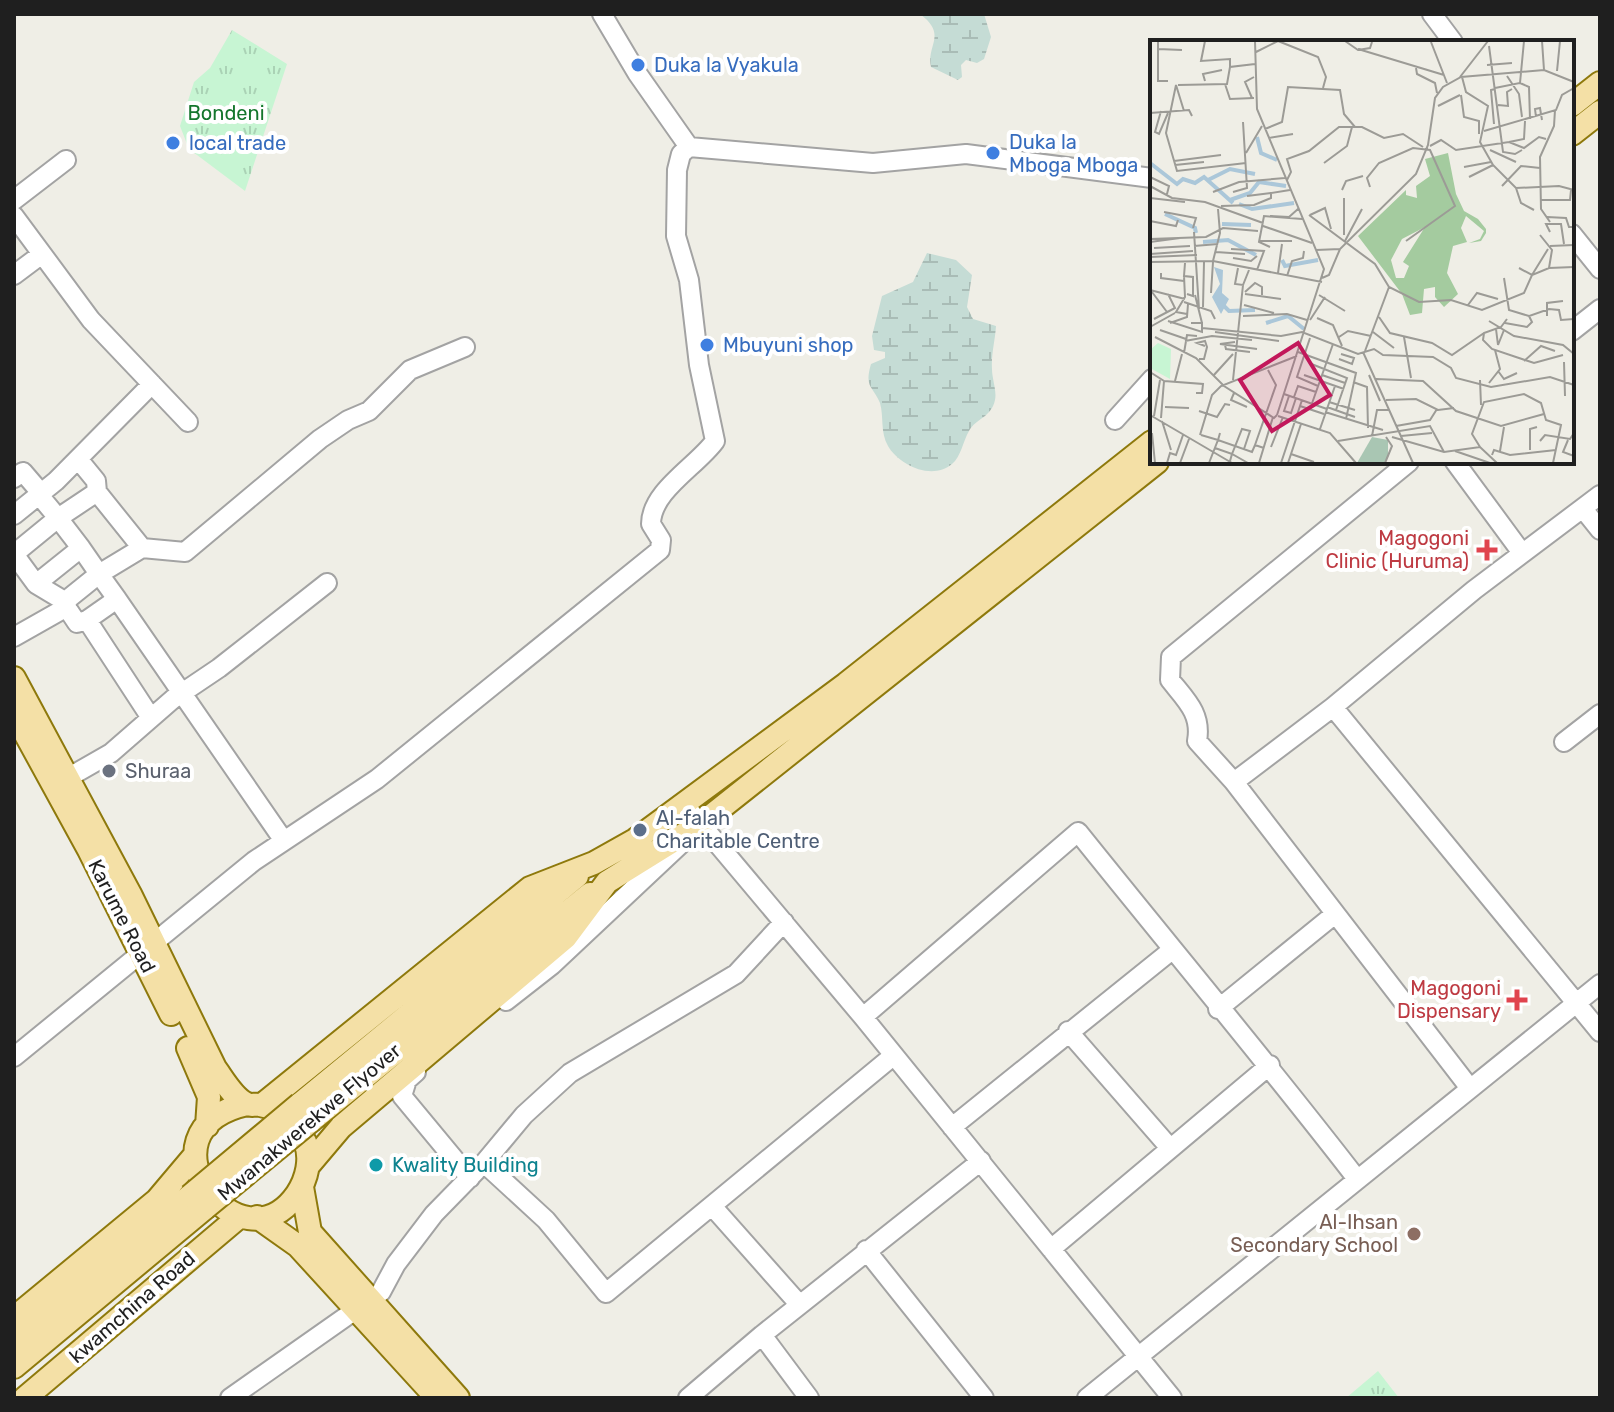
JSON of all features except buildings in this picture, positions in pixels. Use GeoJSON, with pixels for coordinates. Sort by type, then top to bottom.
{"type":"FeatureCollection","features":[{"type":"Feature","properties":{"kind":"main road"},"geometry":{"type":"LineString","coordinates":[[1574,103],[1600,83]]}},
{"type":"Feature","properties":{"kind":"main road"},"geometry":{"type":"LineString","coordinates":[[1574,132],[1600,112]]}},
{"type":"Feature","properties":{"kind":"main road"},"geometry":{"type":"LineString","coordinates":[[254,1105],[530,888],[594,863],[635,840],[684,804],[846,684],[1150,444]]}},
{"type":"Feature","properties":{"kind":"main road","name":"Mwanakwerekwe Flyover"},"geometry":{"type":"LineString","coordinates":[[306,1112],[552,921],[607,882],[702,823],[1154,464]]}},
{"type":"Feature","properties":{"kind":"main road"},"geometry":{"type":"LineString","coordinates":[[14,678],[62,782]]}},
{"type":"Feature","properties":{"kind":"main road","name":"Karume Road"},"geometry":{"type":"LineString","coordinates":[[14,713],[62,782],[147,946],[209,1097],[207,1126]]}},
{"type":"Feature","properties":{"kind":"main road","name":"Mwanakwerekwe Flyover"},"geometry":{"type":"LineString","coordinates":[[14,1341],[197,1202],[594,863]]}},
{"type":"Feature","properties":{"kind":"main road"},"geometry":{"type":"LineString","coordinates":[[249,1216],[284,1208],[341,1127],[566,937],[607,882]]}},
{"type":"Feature","properties":{"kind":"main road"},"geometry":{"type":"LineString","coordinates":[[147,946],[215,1068],[254,1105]]}},
{"type":"Feature","properties":{"kind":"main road"},"geometry":{"type":"LineString","coordinates":[[14,1318],[157,1200],[195,1155],[207,1126],[232,1108],[254,1105],[281,1113],[297,1126],[306,1145],[305,1176],[310,1232],[363,1306]]}},
{"type":"Feature","properties":{"kind":"main road"},"geometry":{"type":"LineString","coordinates":[[195,1155],[202,1187],[225,1210],[249,1216],[298,1246],[363,1306],[452,1398]]}},
{"type":"Feature","properties":{"kind":"main road","name":"Mwanakwerekwe Flyover"},"geometry":{"type":"LineString","coordinates":[[14,1367],[197,1202]]}},
{"type":"Feature","properties":{"kind":"main road","name":"kwamchina Road"},"geometry":{"type":"LineString","coordinates":[[25,1398],[249,1216]]}},
{"type":"Feature","properties":{"kind":"street"},"geometry":{"type":"LineString","coordinates":[[602,14],[637,73],[689,147]]}},
{"type":"Feature","properties":{"kind":"street"},"geometry":{"type":"LineString","coordinates":[[1432,14],[1452,40]]}},
{"type":"Feature","properties":{"kind":"street"},"geometry":{"type":"LineString","coordinates":[[14,1057],[147,946],[284,841],[377,779],[662,547],[651,517],[675,482],[715,441],[699,365],[689,280],[676,236],[677,170],[681,154],[689,147],[873,163],[966,154],[1150,178]]}},
{"type":"Feature","properties":{"kind":"street"},"geometry":{"type":"LineString","coordinates":[[14,200],[66,160]]}},
{"type":"Feature","properties":{"kind":"street"},"geometry":{"type":"LineString","coordinates":[[14,216],[91,320],[188,422]]}},
{"type":"Feature","properties":{"kind":"street"},"geometry":{"type":"LineString","coordinates":[[1574,236],[1600,269]]}},
{"type":"Feature","properties":{"kind":"street"},"geometry":{"type":"LineString","coordinates":[[14,275],[42,254]]}},
{"type":"Feature","properties":{"kind":"street"},"geometry":{"type":"LineString","coordinates":[[1574,329],[1600,309]]}},
{"type":"Feature","properties":{"kind":"street"},"geometry":{"type":"LineString","coordinates":[[14,637],[65,605],[99,574],[142,548],[185,552],[320,439],[348,420],[369,411],[410,370],[465,347]]}},
{"type":"Feature","properties":{"kind":"street"},"geometry":{"type":"LineString","coordinates":[[1115,420],[1150,381]]}},
{"type":"Feature","properties":{"kind":"street"},"geometry":{"type":"LineString","coordinates":[[14,515],[78,459],[152,384]]}},
{"type":"Feature","properties":{"kind":"street"},"geometry":{"type":"LineString","coordinates":[[78,459],[96,481],[97,492],[142,548]]}},
{"type":"Feature","properties":{"kind":"street"},"geometry":{"type":"LineString","coordinates":[[1407,464],[1171,657],[1170,680],[1197,714],[1200,725],[1197,741],[1234,782],[1469,1087]]}},
{"type":"Feature","properties":{"kind":"street"},"geometry":{"type":"LineString","coordinates":[[1456,464],[1522,553]]}},
{"type":"Feature","properties":{"kind":"street"},"geometry":{"type":"LineString","coordinates":[[17,469],[81,548],[184,692],[284,841]]}},
{"type":"Feature","properties":{"kind":"street"},"geometry":{"type":"LineString","coordinates":[[97,492],[58,518],[14,554],[36,584],[65,605],[77,623],[87,620],[117,599]]}},
{"type":"Feature","properties":{"kind":"street"},"geometry":{"type":"LineString","coordinates":[[1234,782],[1333,707],[1522,553],[1584,510],[1600,495]]}},
{"type":"Feature","properties":{"kind":"street"},"geometry":{"type":"LineString","coordinates":[[1584,510],[1600,530]]}},
{"type":"Feature","properties":{"kind":"street"},"geometry":{"type":"LineString","coordinates":[[36,584],[81,548]]}},
{"type":"Feature","properties":{"kind":"street"},"geometry":{"type":"LineString","coordinates":[[62,782],[111,753],[184,692],[327,583]]}},
{"type":"Feature","properties":{"kind":"street"},"geometry":{"type":"LineString","coordinates":[[87,620],[151,718]]}},
{"type":"Feature","properties":{"kind":"street"},"geometry":{"type":"LineString","coordinates":[[1333,707],[1600,1032]]}},
{"type":"Feature","properties":{"kind":"street"},"geometry":{"type":"LineString","coordinates":[[1564,742],[1600,714]]}},
{"type":"Feature","properties":{"kind":"street"},"geometry":{"type":"LineString","coordinates":[[684,804],[863,1017],[1172,1398]]}},
{"type":"Feature","properties":{"kind":"street"},"geometry":{"type":"LineString","coordinates":[[470,1178],[402,1096],[407,1080],[552,965],[702,823]]}},
{"type":"Feature","properties":{"kind":"street"},"geometry":{"type":"LineString","coordinates":[[863,1017],[1078,832],[1218,1009],[1270,1065],[1357,1179]]}},
{"type":"Feature","properties":{"kind":"street"},"geometry":{"type":"LineString","coordinates":[[1218,1009],[1335,914]]}},
{"type":"Feature","properties":{"kind":"street"},"geometry":{"type":"LineString","coordinates":[[230,1398],[381,1292],[396,1264],[434,1214],[484,1163],[524,1115],[570,1073],[632,1033],[736,974],[784,922]]}},
{"type":"Feature","properties":{"kind":"street"},"geometry":{"type":"LineString","coordinates":[[952,1127],[1172,950]]}},
{"type":"Feature","properties":{"kind":"street"},"geometry":{"type":"LineString","coordinates":[[1087,1398],[1600,984]]}},
{"type":"Feature","properties":{"kind":"street"},"geometry":{"type":"LineString","coordinates":[[1068,1031],[1170,1148]]}},
{"type":"Feature","properties":{"kind":"street"},"geometry":{"type":"LineString","coordinates":[[484,1163],[546,1220],[606,1293],[893,1056]]}},
{"type":"Feature","properties":{"kind":"street"},"geometry":{"type":"LineString","coordinates":[[1051,1249],[1270,1065]]}},
{"type":"Feature","properties":{"kind":"street"},"geometry":{"type":"LineString","coordinates":[[688,1398],[799,1304],[981,1161]]}},
{"type":"Feature","properties":{"kind":"street"},"geometry":{"type":"LineString","coordinates":[[712,1206],[799,1304]]}},
{"type":"Feature","properties":{"kind":"street"},"geometry":{"type":"LineString","coordinates":[[866,1250],[984,1398]]}},
{"type":"Feature","properties":{"kind":"street"},"geometry":{"type":"LineString","coordinates":[[762,1335],[809,1398]]}},
{"type":"Feature","properties":{"kind":"green space"},"geometry":{"type":"Polygon","coordinates":[[[920,14],[984,14],[991,37],[984,59],[977,63],[966,60],[961,65],[962,77],[958,80],[931,67],[933,28],[920,14]]]}},
{"type":"Feature","properties":{"kind":"green space","name":"Bondeni"},"geometry":{"type":"Polygon","coordinates":[[[232,30],[287,64],[245,191],[189,149],[180,126],[194,82],[210,68],[232,30]]]}},
{"type":"Feature","properties":{"kind":"green space"},"geometry":{"type":"Polygon","coordinates":[[[927,253],[956,260],[972,275],[967,307],[973,319],[996,326],[992,364],[993,406],[972,427],[955,461],[935,471],[908,465],[893,453],[884,435],[880,403],[868,378],[871,364],[885,358],[885,352],[874,350],[872,336],[882,296],[913,282],[927,253]]]}},
{"type":"Feature","properties":{"kind":"green space"},"geometry":{"type":"Polygon","coordinates":[[[1378,1371],[1399,1398],[1346,1398],[1378,1371]]]}},
{"type":"Feature","properties":{"kind":"place","name":"Duka la Vyakula"},"geometry":{"type":"Point","coordinates":[638,65]}},
{"type":"Feature","properties":{"kind":"place","name":"local trade"},"geometry":{"type":"Point","coordinates":[173,143]}},
{"type":"Feature","properties":{"kind":"place","name":"Duka la Mboga Mboga"},"geometry":{"type":"Point","coordinates":[993,153]}},
{"type":"Feature","properties":{"kind":"place","name":"Mbuyuni shop"},"geometry":{"type":"Point","coordinates":[707,345]}},
{"type":"Feature","properties":{"kind":"place","name":"Magogoni Clinic (Huruma)"},"geometry":{"type":"Point","coordinates":[1487,550]}},
{"type":"Feature","properties":{"kind":"place","name":"Shuraa"},"geometry":{"type":"Point","coordinates":[109,771]}},
{"type":"Feature","properties":{"kind":"place","name":"Al-falah Charitable Centre"},"geometry":{"type":"Point","coordinates":[640,830]}},
{"type":"Feature","properties":{"kind":"place","name":"Magogoni Dispensary"},"geometry":{"type":"Point","coordinates":[1517,1000]}},
{"type":"Feature","properties":{"kind":"place","name":"Kwality Building"},"geometry":{"type":"Point","coordinates":[376,1165]}},
{"type":"Feature","properties":{"kind":"place","name":"Al-Ihsan Secondary School"},"geometry":{"type":"Point","coordinates":[1414,1234]}}]}
